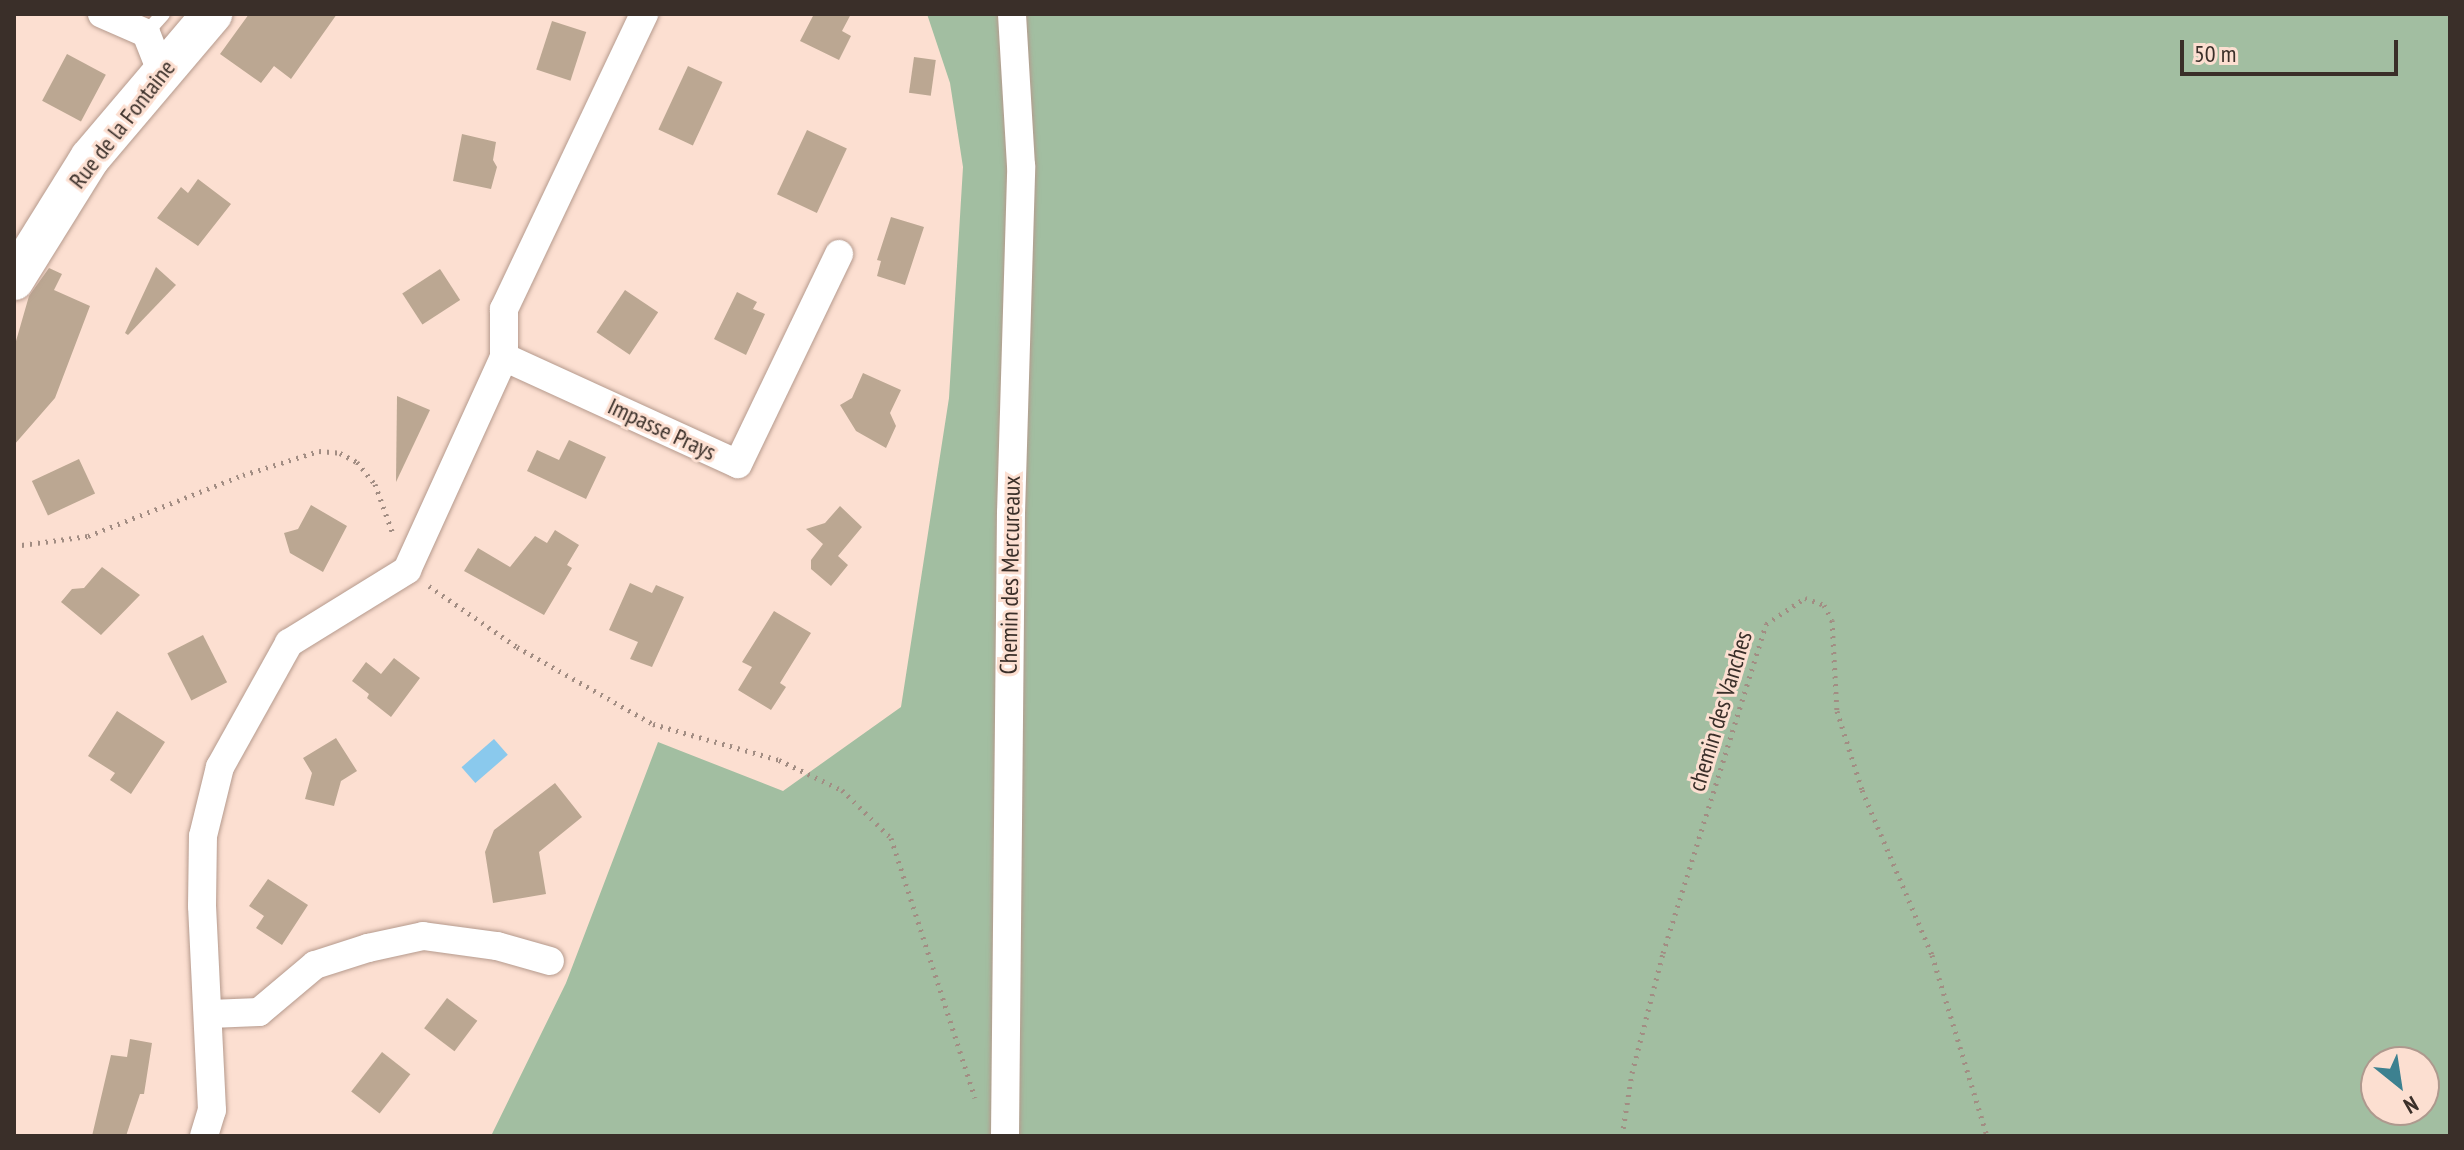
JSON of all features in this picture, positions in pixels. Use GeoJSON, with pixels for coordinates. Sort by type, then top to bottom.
{"type":"FeatureCollection","features":[{"type":"Feature","properties":{"kind":"street"},"geometry":{"type":"LineString","coordinates":[[102,14],[154,23],[161,71]]}},
{"type":"Feature","properties":{"kind":"street","name":"Rue de la Fontaine"},"geometry":{"type":"LineString","coordinates":[[14,280],[90,158],[212,14]]}},
{"type":"Feature","properties":{"kind":"street"},"geometry":{"type":"LineString","coordinates":[[204,1136],[212,1110],[210,1014],[202,906],[203,836],[220,767],[289,643],[407,570],[504,357],[504,309],[644,14]]}},
{"type":"Feature","properties":{"kind":"street","name":"Chemin des Mercureaux"},"geometry":{"type":"LineString","coordinates":[[1005,1136],[1011,513],[1021,166],[1012,14]]}},
{"type":"Feature","properties":{"kind":"street","name":"Impasse Prays"},"geometry":{"type":"LineString","coordinates":[[504,357],[738,464],[839,254]]}},
{"type":"Feature","properties":{"kind":"street"},"geometry":{"type":"LineString","coordinates":[[210,1014],[259,1012],[315,965],[368,948],[423,936],[497,946],[550,961]]}},
{"type":"Feature","properties":{"kind":"path"},"geometry":{"type":"LineString","coordinates":[[14,546],[88,536],[243,475],[319,451],[340,453],[357,462],[375,484],[407,570],[517,647],[653,724],[779,760],[842,790],[891,838],[978,1106]]}},
{"type":"Feature","properties":{"kind":"path","name":"chemin des Vanches"},"geometry":{"type":"LineString","coordinates":[[1622,1136],[1632,1073],[1663,953],[1766,624],[1805,598],[1824,605],[1832,620],[1837,711],[1862,790],[1932,955],[1987,1136]]}},
{"type":"Feature","properties":{"kind":"green space"},"geometry":{"type":"Polygon","coordinates":[[[927,14],[2450,14],[2450,1136],[491,1136],[566,983],[658,742],[783,791],[901,707],[949,398],[963,167],[950,83],[927,14]]]}},
{"type":"Feature","properties":{"kind":"water"},"geometry":{"type":"Polygon","coordinates":[[[494,739],[508,755],[475,783],[462,767],[494,739]]]}},
{"type":"Feature","properties":{"kind":"building"},"geometry":{"type":"Polygon","coordinates":[[[249,14],[337,14],[291,79],[274,66],[261,83],[220,54],[249,14]]]}},
{"type":"Feature","properties":{"kind":"building"},"geometry":{"type":"Polygon","coordinates":[[[814,14],[851,14],[842,31],[851,36],[839,60],[800,41],[814,14]]]}},
{"type":"Feature","properties":{"kind":"building"},"geometry":{"type":"Polygon","coordinates":[[[552,21],[586,32],[570,81],[536,70],[552,21]]]}},
{"type":"Feature","properties":{"kind":"building"},"geometry":{"type":"Polygon","coordinates":[[[67,54],[106,75],[81,121],[42,101],[67,54]]]}},
{"type":"Feature","properties":{"kind":"building"},"geometry":{"type":"Polygon","coordinates":[[[914,57],[936,60],[931,96],[909,93],[914,57]]]}},
{"type":"Feature","properties":{"kind":"building"},"geometry":{"type":"Polygon","coordinates":[[[688,66],[722,82],[693,146],[658,129],[688,66]]]}},
{"type":"Feature","properties":{"kind":"building"},"geometry":{"type":"Polygon","coordinates":[[[807,130],[847,149],[817,213],[777,194],[807,130]]]}},
{"type":"Feature","properties":{"kind":"building"},"geometry":{"type":"Polygon","coordinates":[[[462,134],[496,142],[493,160],[497,167],[491,189],[453,181],[462,134]]]}},
{"type":"Feature","properties":{"kind":"building"},"geometry":{"type":"Polygon","coordinates":[[[198,179],[231,204],[198,246],[157,218],[181,187],[188,193],[198,179]]]}},
{"type":"Feature","properties":{"kind":"building"},"geometry":{"type":"Polygon","coordinates":[[[891,217],[924,227],[905,285],[877,276],[881,261],[877,260],[891,217]]]}},
{"type":"Feature","properties":{"kind":"building"},"geometry":{"type":"Polygon","coordinates":[[[156,267],[176,285],[128,335],[125,333],[156,267]]]}},
{"type":"Feature","properties":{"kind":"building"},"geometry":{"type":"Polygon","coordinates":[[[49,268],[62,274],[54,290],[90,306],[55,398],[14,445],[14,348],[29,296],[49,268]]]}},
{"type":"Feature","properties":{"kind":"building"},"geometry":{"type":"Polygon","coordinates":[[[440,269],[460,300],[422,325],[402,294],[440,269]]]}},
{"type":"Feature","properties":{"kind":"building"},"geometry":{"type":"Polygon","coordinates":[[[625,290],[658,312],[630,355],[596,332],[625,290]]]}},
{"type":"Feature","properties":{"kind":"building"},"geometry":{"type":"Polygon","coordinates":[[[737,292],[757,302],[753,309],[765,314],[746,355],[714,339],[737,292]]]}},
{"type":"Feature","properties":{"kind":"building"},"geometry":{"type":"Polygon","coordinates":[[[863,373],[901,390],[890,413],[896,426],[886,448],[856,431],[840,405],[852,398],[863,373]]]}},
{"type":"Feature","properties":{"kind":"building"},"geometry":{"type":"Polygon","coordinates":[[[397,396],[430,410],[396,482],[397,396]]]}},
{"type":"Feature","properties":{"kind":"building"},"geometry":{"type":"Polygon","coordinates":[[[569,440],[606,457],[586,499],[527,471],[537,450],[559,460],[569,440]]]}},
{"type":"Feature","properties":{"kind":"building"},"geometry":{"type":"Polygon","coordinates":[[[79,459],[95,493],[48,515],[32,481],[79,459]]]}},
{"type":"Feature","properties":{"kind":"building"},"geometry":{"type":"Polygon","coordinates":[[[311,505],[347,526],[323,572],[290,553],[284,533],[298,529],[311,505]]]}},
{"type":"Feature","properties":{"kind":"building"},"geometry":{"type":"Polygon","coordinates":[[[840,506],[862,527],[838,556],[848,565],[831,586],[811,569],[811,560],[823,544],[806,529],[825,523],[840,506]]]}},
{"type":"Feature","properties":{"kind":"building"},"geometry":{"type":"Polygon","coordinates":[[[555,530],[579,545],[567,565],[572,568],[544,615],[464,571],[478,548],[510,567],[535,536],[547,543],[555,530]]]}},
{"type":"Feature","properties":{"kind":"building"},"geometry":{"type":"Polygon","coordinates":[[[102,567],[140,595],[101,635],[61,602],[72,589],[84,588],[102,567]]]}},
{"type":"Feature","properties":{"kind":"building"},"geometry":{"type":"Polygon","coordinates":[[[630,583],[652,593],[656,585],[684,597],[652,667],[630,659],[638,642],[609,630],[630,583]]]}},
{"type":"Feature","properties":{"kind":"building"},"geometry":{"type":"Polygon","coordinates":[[[774,611],[811,633],[780,683],[786,687],[771,710],[738,690],[752,667],[742,662],[774,611]]]}},
{"type":"Feature","properties":{"kind":"building"},"geometry":{"type":"Polygon","coordinates":[[[203,635],[227,682],[191,700],[167,653],[203,635]]]}},
{"type":"Feature","properties":{"kind":"building"},"geometry":{"type":"Polygon","coordinates":[[[394,658],[420,678],[391,717],[352,681],[366,662],[381,674],[394,658]]]}},
{"type":"Feature","properties":{"kind":"building"},"geometry":{"type":"Polygon","coordinates":[[[117,711],[165,742],[131,794],[110,780],[115,773],[88,756],[117,711]]]}},
{"type":"Feature","properties":{"kind":"building"},"geometry":{"type":"Polygon","coordinates":[[[336,738],[357,771],[341,781],[334,806],[305,799],[312,773],[303,758],[336,738]]]}},
{"type":"Feature","properties":{"kind":"building"},"geometry":{"type":"Polygon","coordinates":[[[555,783],[582,817],[539,852],[546,894],[493,903],[485,852],[494,830],[555,783]]]}},
{"type":"Feature","properties":{"kind":"building"},"geometry":{"type":"Polygon","coordinates":[[[268,879],[308,905],[282,945],[256,928],[264,916],[249,906],[268,879]]]}},
{"type":"Feature","properties":{"kind":"building"},"geometry":{"type":"Polygon","coordinates":[[[447,998],[477,1021],[454,1051],[424,1028],[447,998]]]}},
{"type":"Feature","properties":{"kind":"building"},"geometry":{"type":"Polygon","coordinates":[[[130,1039],[152,1043],[144,1094],[140,1094],[126,1136],[92,1136],[111,1055],[127,1057],[130,1039]]]}},
{"type":"Feature","properties":{"kind":"building"},"geometry":{"type":"Polygon","coordinates":[[[382,1052],[410,1074],[380,1114],[351,1091],[382,1052]]]}}]}
